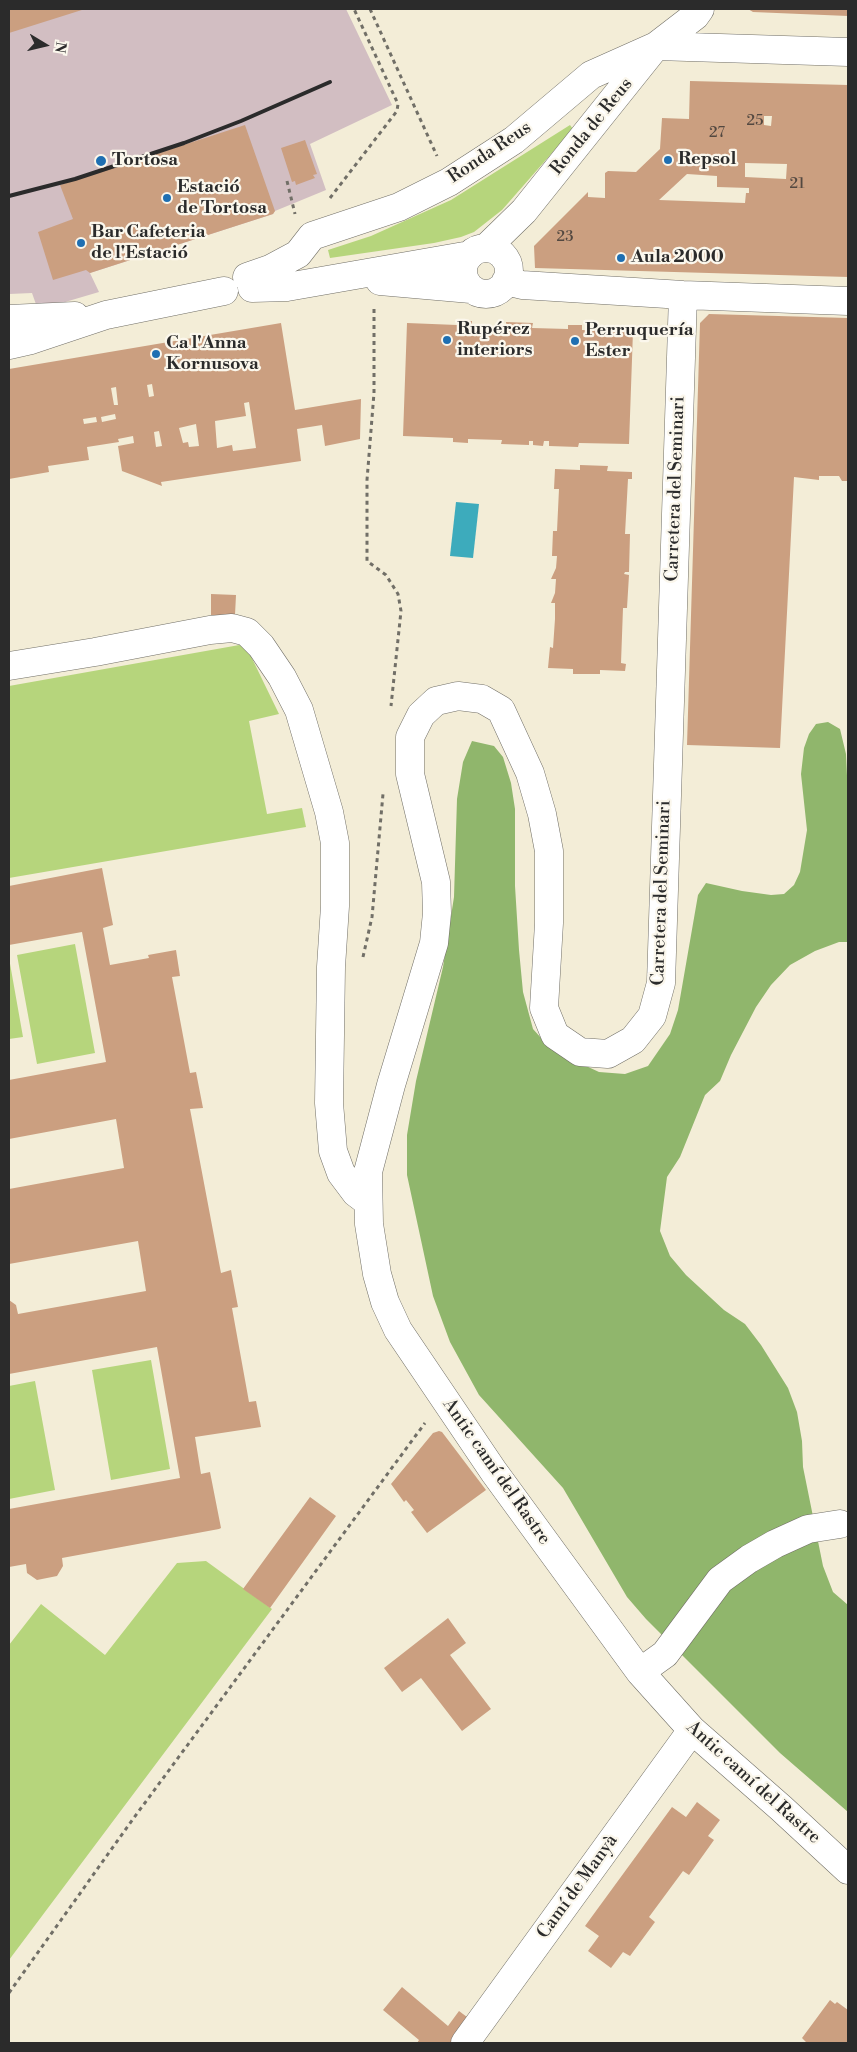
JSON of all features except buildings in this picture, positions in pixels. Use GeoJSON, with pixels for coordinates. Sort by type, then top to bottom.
{"type":"FeatureCollection","features":[{"type":"Feature","properties":{"kind":"street","name":"Ronda de Reus"},"geometry":{"type":"LineString","coordinates":[[478,252],[524,211],[656,46],[695,16],[700,9]]}},
{"type":"Feature","properties":{"kind":"street","name":"Ronda Reus"},"geometry":{"type":"LineString","coordinates":[[241,285],[298,254],[312,236],[398,207],[449,182],[514,140],[591,75],[656,46]]}},
{"type":"Feature","properties":{"kind":"street"},"geometry":{"type":"LineString","coordinates":[[656,46],[848,52]]}},
{"type":"Feature","properties":{"kind":"street"},"geometry":{"type":"LineString","coordinates":[[9,345],[31,340],[106,314],[241,285],[287,287],[339,279],[478,252],[497,251],[507,262],[509,269],[506,281],[493,293],[485,294],[471,289],[339,279]]}},
{"type":"Feature","properties":{"kind":"street"},"geometry":{"type":"LineString","coordinates":[[471,289],[463,276],[465,261],[478,252]]}},
{"type":"Feature","properties":{"kind":"street"},"geometry":{"type":"LineString","coordinates":[[506,281],[522,285],[682,295],[848,301]]}},
{"type":"Feature","properties":{"kind":"street","name":"Carretera del Seminari"},"geometry":{"type":"LineString","coordinates":[[368,1202],[368,1172],[381,1119],[434,943],[437,913],[436,882],[410,774],[410,737],[421,715],[436,701],[458,696],[482,699],[500,710],[530,773],[542,814],[549,851],[549,923],[544,1008],[555,1035],[580,1052],[608,1054],[633,1040],[652,1016],[662,982],[682,295]]}},
{"type":"Feature","properties":{"kind":"street"},"geometry":{"type":"LineString","coordinates":[[9,329],[21,318],[106,314]]}},
{"type":"Feature","properties":{"kind":"street"},"geometry":{"type":"LineString","coordinates":[[9,666],[210,630],[232,628],[246,632],[261,646],[282,677],[299,710],[329,812],[334,843],[335,906],[330,986],[329,1103],[333,1151],[341,1173],[356,1193],[368,1202]]}},
{"type":"Feature","properties":{"kind":"street","name":"Antic camí del Rastre"},"geometry":{"type":"LineString","coordinates":[[368,1202],[372,1250],[385,1302],[398,1330],[444,1398],[640,1672],[692,1730],[848,1870]]}},
{"type":"Feature","properties":{"kind":"street"},"geometry":{"type":"LineString","coordinates":[[640,1672],[665,1654],[720,1580],[774,1544],[808,1530],[840,1524]]}},
{"type":"Feature","properties":{"kind":"street","name":"Camí de Manyà"},"geometry":{"type":"LineString","coordinates":[[465,2043],[692,1730]]}},
{"type":"Feature","properties":{"kind":"path"},"geometry":{"type":"LineString","coordinates":[[328,201],[397,111],[398,104],[354,9]]}},
{"type":"Feature","properties":{"kind":"path"},"geometry":{"type":"LineString","coordinates":[[370,9],[449,182]]}},
{"type":"Feature","properties":{"kind":"path"},"geometry":{"type":"LineString","coordinates":[[287,181],[295,214],[303,211]]}},
{"type":"Feature","properties":{"kind":"path"},"geometry":{"type":"LineString","coordinates":[[374,281],[374,393],[368,480],[367,561],[386,575],[398,594],[401,611],[391,710]]}},
{"type":"Feature","properties":{"kind":"path"},"geometry":{"type":"LineString","coordinates":[[362,962],[372,917],[384,788]]}},
{"type":"Feature","properties":{"kind":"path"},"geometry":{"type":"LineString","coordinates":[[9,1993],[132,1819],[444,1398]]}},
{"type":"Feature","properties":{"kind":"shaded area"},"geometry":{"type":"Polygon","coordinates":[[[9,9],[346,9],[392,105],[310,144],[326,190],[275,211],[273,214],[90,273],[99,292],[38,310],[32,293],[9,294],[9,9]]]}},
{"type":"Feature","properties":{"kind":"green space"},"geometry":{"type":"Polygon","coordinates":[[[570,125],[573,129],[502,210],[474,232],[434,243],[330,258],[328,250],[371,236],[451,200],[570,125]]]}},
{"type":"Feature","properties":{"kind":"green space"},"geometry":{"type":"Polygon","coordinates":[[[245,644],[279,714],[249,721],[267,814],[302,808],[306,827],[9,878],[9,686],[245,644]]]}},
{"type":"Feature","properties":{"kind":"green space"},"geometry":{"type":"Polygon","coordinates":[[[828,722],[840,729],[846,754],[848,797],[848,942],[839,942],[815,951],[790,965],[771,985],[756,1007],[720,1081],[705,1095],[680,1157],[667,1177],[660,1231],[670,1256],[686,1275],[724,1310],[745,1324],[761,1345],[788,1388],[797,1412],[802,1441],[803,1467],[823,1566],[833,1592],[848,1605],[848,1812],[780,1753],[646,1619],[627,1597],[563,1488],[479,1395],[450,1342],[433,1296],[407,1175],[407,1135],[416,1081],[443,967],[454,897],[457,799],[463,762],[472,741],[494,746],[503,757],[511,783],[515,809],[515,886],[519,950],[523,992],[533,1029],[551,1049],[571,1059],[599,1072],[625,1074],[648,1066],[670,1034],[678,1010],[698,895],[706,883],[771,895],[784,894],[794,885],[800,872],[807,830],[801,774],[804,748],[809,734],[816,724],[828,722]]]}},
{"type":"Feature","properties":{"kind":"green space"},"geometry":{"type":"Polygon","coordinates":[[[75,944],[95,1053],[37,1064],[17,955],[75,944]]]}},
{"type":"Feature","properties":{"kind":"green space"},"geometry":{"type":"Polygon","coordinates":[[[9,958],[23,1037],[9,1039],[9,958]]]}},
{"type":"Feature","properties":{"kind":"green space"},"geometry":{"type":"Polygon","coordinates":[[[151,1360],[170,1469],[111,1480],[92,1370],[151,1360]]]}},
{"type":"Feature","properties":{"kind":"green space"},"geometry":{"type":"Polygon","coordinates":[[[35,1381],[55,1490],[9,1499],[9,1386],[35,1381]]]}},
{"type":"Feature","properties":{"kind":"green space"},"geometry":{"type":"Polygon","coordinates":[[[206,1561],[272,1609],[9,1960],[9,1645],[41,1604],[105,1655],[177,1563],[206,1561]]]}},
{"type":"Feature","properties":{"kind":"water"},"geometry":{"type":"Polygon","coordinates":[[[456,502],[479,504],[473,558],[450,556],[456,502]]]}},
{"type":"Feature","properties":{"kind":"railway"},"geometry":{"type":"LineString","coordinates":[[9,196],[75,179],[184,143],[241,121],[330,82]]}},
{"type":"Feature","properties":{"kind":"place","name":"Repsol"},"geometry":{"type":"Point","coordinates":[668,160]}},
{"type":"Feature","properties":{"kind":"place","name":"Tortosa"},"geometry":{"type":"Point","coordinates":[101,161]}},
{"type":"Feature","properties":{"kind":"place","name":"Estació de Tortosa"},"geometry":{"type":"Point","coordinates":[167,198]}},
{"type":"Feature","properties":{"kind":"place","name":"Bar Cafeteria de l'Estació"},"geometry":{"type":"Point","coordinates":[81,243]}},
{"type":"Feature","properties":{"kind":"place","name":"Aula 2000"},"geometry":{"type":"Point","coordinates":[621,258]}},
{"type":"Feature","properties":{"kind":"place","name":"Rupérez interiors"},"geometry":{"type":"Point","coordinates":[447,340]}},
{"type":"Feature","properties":{"kind":"place","name":"Perruquería Ester"},"geometry":{"type":"Point","coordinates":[575,341]}},
{"type":"Feature","properties":{"kind":"place","name":"Ca l'Anna Kornusova"},"geometry":{"type":"Point","coordinates":[156,354]}}]}
